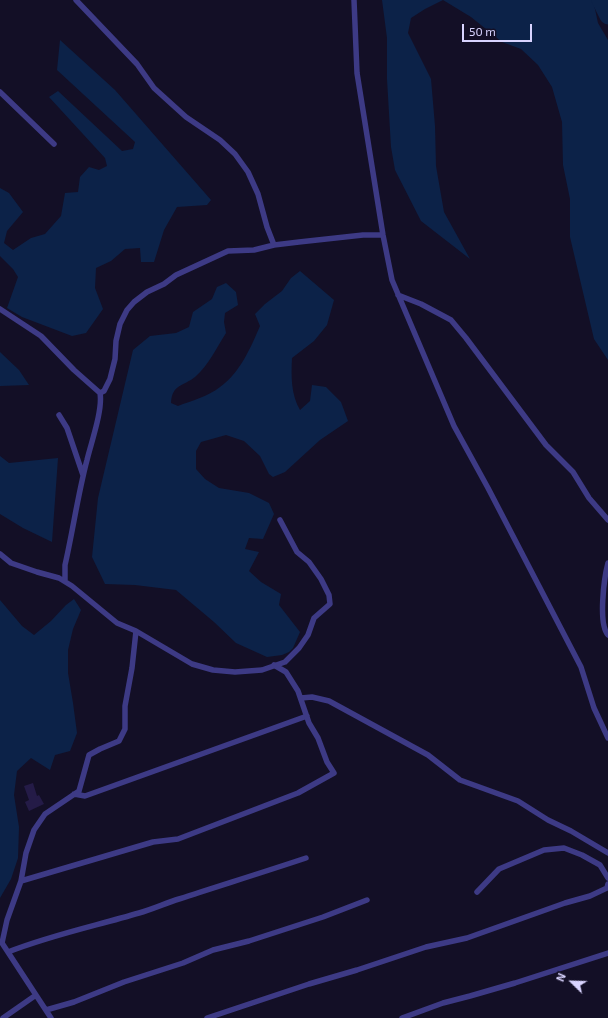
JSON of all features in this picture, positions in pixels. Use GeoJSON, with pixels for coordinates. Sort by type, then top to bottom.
{"type":"FeatureCollection","features":[{"type":"Feature","properties":{"kind":"lane"},"geometry":{"type":"LineString","coordinates":[[76,0],[137,64],[154,88],[186,117],[220,140],[235,154],[248,172],[258,194],[267,227],[274,245]]}},
{"type":"Feature","properties":{"kind":"lane"},"geometry":{"type":"LineString","coordinates":[[354,0],[357,73],[383,235],[392,280],[454,426],[581,667],[594,708],[608,738]]}},
{"type":"Feature","properties":{"kind":"lane"},"geometry":{"type":"LineString","coordinates":[[0,92],[54,144]]}},
{"type":"Feature","properties":{"kind":"lane"},"geometry":{"type":"LineString","coordinates":[[100,393],[104,391],[110,379],[115,359],[116,341],[120,324],[127,310],[134,302],[147,292],[164,284],[176,275],[228,251],[254,250],[274,245],[363,235],[383,235]]}},
{"type":"Feature","properties":{"kind":"lane"},"geometry":{"type":"LineString","coordinates":[[398,295],[421,304],[451,320],[546,445],[573,472],[589,498],[608,520]]}},
{"type":"Feature","properties":{"kind":"lane"},"geometry":{"type":"LineString","coordinates":[[0,309],[41,336],[74,370],[100,393],[101,399],[99,409],[65,565],[65,581]]}},
{"type":"Feature","properties":{"kind":"lane"},"geometry":{"type":"LineString","coordinates":[[59,415],[67,428],[83,478]]}},
{"type":"Feature","properties":{"kind":"lane"},"geometry":{"type":"LineString","coordinates":[[0,554],[11,563],[65,581],[117,623],[136,631],[192,664],[213,670],[235,672],[262,670],[285,662],[299,648],[308,635],[314,618],[330,604],[329,595],[321,580],[309,562],[297,552],[280,520]]}},
{"type":"Feature","properties":{"kind":"lane"},"geometry":{"type":"LineString","coordinates":[[608,563],[604,586],[602,619],[605,632],[608,635]]}},
{"type":"Feature","properties":{"kind":"lane"},"geometry":{"type":"LineString","coordinates":[[51,1018],[1,942],[21,881],[26,853],[34,830],[45,814],[79,791],[89,755],[119,741],[125,729],[125,706],[132,668],[136,631]]}},
{"type":"Feature","properties":{"kind":"lane"},"geometry":{"type":"LineString","coordinates":[[21,881],[153,842],[178,838],[298,793],[334,773],[327,762],[318,738],[309,722],[298,691],[286,672],[274,665]]}},
{"type":"Feature","properties":{"kind":"lane"},"geometry":{"type":"LineString","coordinates":[[301,698],[312,697],[329,701],[428,755],[460,780],[518,801],[548,820],[571,831],[608,853]]}},
{"type":"Feature","properties":{"kind":"lane"},"geometry":{"type":"LineString","coordinates":[[74,794],[85,796],[307,716]]}},
{"type":"Feature","properties":{"kind":"lane"},"geometry":{"type":"LineString","coordinates":[[477,892],[499,869],[544,850],[564,848],[582,855],[600,866],[608,878]]}},
{"type":"Feature","properties":{"kind":"lane"},"geometry":{"type":"LineString","coordinates":[[8,952],[42,940],[141,913],[306,858]]}},
{"type":"Feature","properties":{"kind":"lane"},"geometry":{"type":"LineString","coordinates":[[207,1018],[426,947],[468,938],[565,903],[590,896],[608,887]]}},
{"type":"Feature","properties":{"kind":"lane"},"geometry":{"type":"LineString","coordinates":[[46,1010],[74,1002],[124,982],[183,963],[213,950],[249,941],[323,917],[367,900]]}},
{"type":"Feature","properties":{"kind":"lane"},"geometry":{"type":"LineString","coordinates":[[402,1018],[442,1003],[470,996],[608,954]]}},
{"type":"Feature","properties":{"kind":"lane"},"geometry":{"type":"LineString","coordinates":[[3,1018],[36,995]]}},
{"type":"Feature","properties":{"kind":"water"},"geometry":{"type":"Polygon","coordinates":[[[382,0],[443,0],[411,18],[408,33],[431,79],[435,126],[436,166],[444,212],[470,259],[421,221],[395,170],[391,147],[387,79],[387,38],[382,0]]]}},
{"type":"Feature","properties":{"kind":"water"},"geometry":{"type":"Polygon","coordinates":[[[443,0],[593,0],[598,23],[608,40],[608,360],[594,339],[570,237],[570,199],[563,165],[562,122],[552,87],[538,65],[521,49],[502,42],[471,17],[443,0]]]}},
{"type":"Feature","properties":{"kind":"water"},"geometry":{"type":"Polygon","coordinates":[[[60,40],[115,90],[211,200],[207,205],[177,207],[164,230],[154,262],[141,262],[140,248],[125,249],[111,261],[96,268],[95,288],[103,309],[86,333],[72,336],[22,317],[7,308],[18,277],[13,269],[0,256],[0,188],[9,193],[23,212],[7,231],[4,243],[13,250],[31,238],[45,234],[61,216],[65,193],[78,192],[80,177],[89,167],[99,170],[107,166],[105,158],[49,97],[58,91],[122,151],[133,149],[135,142],[57,70],[60,40]]]}},
{"type":"Feature","properties":{"kind":"water"},"geometry":{"type":"Polygon","coordinates":[[[300,271],[334,300],[327,325],[314,341],[292,358],[293,392],[300,410],[310,401],[312,385],[326,387],[341,402],[348,421],[320,440],[285,472],[273,477],[269,474],[260,456],[244,441],[226,435],[201,442],[196,451],[196,469],[205,479],[219,488],[249,493],[269,503],[274,514],[263,539],[249,538],[245,549],[259,552],[249,571],[261,582],[281,594],[279,605],[300,632],[293,648],[289,652],[282,655],[267,657],[236,643],[176,590],[135,585],[105,584],[92,557],[98,498],[133,350],[150,336],[176,333],[189,327],[193,312],[212,299],[217,287],[226,283],[236,292],[238,305],[225,313],[224,322],[226,333],[200,373],[176,389],[171,403],[178,406],[205,396],[216,390],[227,381],[244,359],[260,326],[255,314],[282,291],[291,278],[300,271]]]}},
{"type":"Feature","properties":{"kind":"water"},"geometry":{"type":"Polygon","coordinates":[[[0,352],[19,370],[29,385],[0,386],[0,352]]]}},
{"type":"Feature","properties":{"kind":"water"},"geometry":{"type":"Polygon","coordinates":[[[0,456],[9,463],[58,458],[52,542],[23,528],[0,514],[0,456]]]}},
{"type":"Feature","properties":{"kind":"water"},"geometry":{"type":"Polygon","coordinates":[[[74,599],[81,610],[73,629],[68,650],[68,673],[77,733],[70,751],[55,755],[50,770],[31,758],[17,771],[14,795],[19,827],[18,858],[11,879],[0,898],[0,600],[22,626],[34,635],[74,599]]]}},
{"type":"Feature","properties":{"kind":"building"},"geometry":{"type":"Polygon","coordinates":[[[33,783],[37,796],[39,795],[44,804],[29,811],[25,802],[29,800],[24,786],[33,783]]]}},
{"type":"Feature","properties":{"kind":"waterway"},"geometry":{"type":"LineString","coordinates":[[600,0],[608,16]]}}]}
